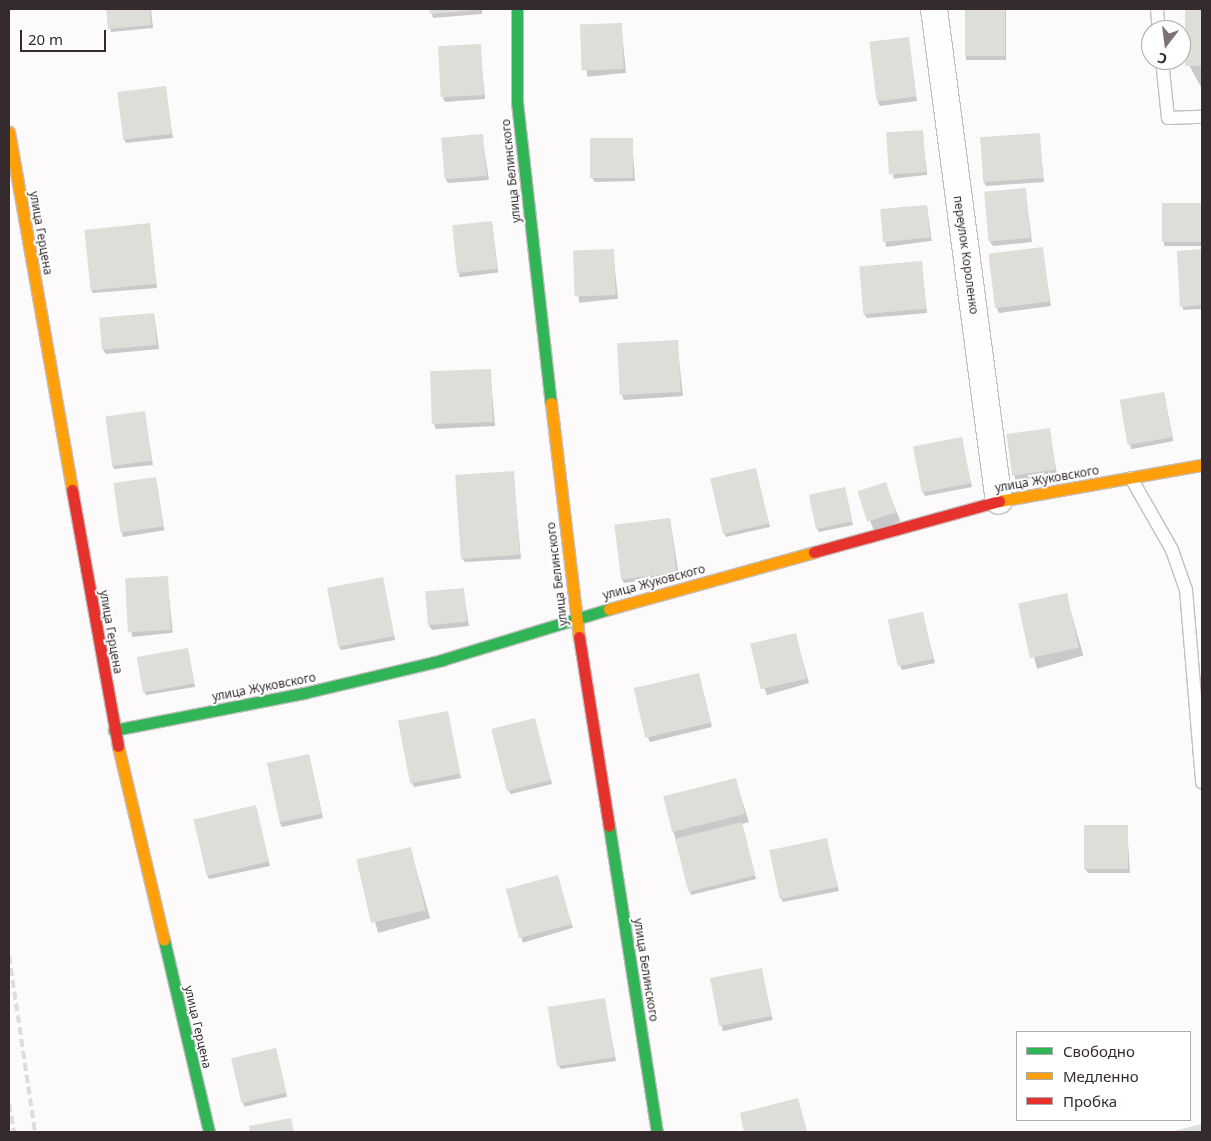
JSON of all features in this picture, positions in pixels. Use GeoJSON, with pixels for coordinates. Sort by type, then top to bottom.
{"type":"FeatureCollection","features":[{"type":"Feature","properties":{"kind":"street","name":"улица Белинского"},"geometry":{"type":"LineString","coordinates":[[517,9],[517,102],[576,618],[657,1132]]}},
{"type":"Feature","properties":{"kind":"street","name":"переулок Короленко"},"geometry":{"type":"LineString","coordinates":[[934,9],[999,501]]}},
{"type":"Feature","properties":{"kind":"street","name":"улица Герцена"},"geometry":{"type":"LineString","coordinates":[[9,132],[114,730],[210,1132]]}},
{"type":"Feature","properties":{"kind":"street","name":"улица Жуковского"},"geometry":{"type":"LineString","coordinates":[[114,730],[304,693],[414,667],[576,618],[999,501],[1202,465]]}},
{"type":"Feature","properties":{"kind":"lane"},"geometry":{"type":"LineString","coordinates":[[1163,70],[1168,118],[1202,117]]}},
{"type":"Feature","properties":{"kind":"lane"},"geometry":{"type":"LineString","coordinates":[[1131,478],[1172,550],[1186,590],[1202,782]]}},
{"type":"Feature","properties":{"kind":"building"},"geometry":{"type":"Polygon","coordinates":[[[106,9],[150,9],[151,25],[108,29],[106,9]]]}},
{"type":"Feature","properties":{"kind":"building"},"geometry":{"type":"Polygon","coordinates":[[[429,9],[478,9],[478,10],[430,14],[429,9]]]}},
{"type":"Feature","properties":{"kind":"building"},"geometry":{"type":"Polygon","coordinates":[[[965,9],[1005,9],[1005,56],[965,56],[965,9]]]}},
{"type":"Feature","properties":{"kind":"building"},"geometry":{"type":"Polygon","coordinates":[[[1185,9],[1202,9],[1202,66],[1191,66],[1191,20],[1185,20],[1185,9]]]}},
{"type":"Feature","properties":{"kind":"building"},"geometry":{"type":"Polygon","coordinates":[[[622,23],[624,69],[582,70],[580,24],[622,23]]]}},
{"type":"Feature","properties":{"kind":"building"},"geometry":{"type":"Polygon","coordinates":[[[909,37],[916,97],[877,101],[869,42],[909,37]]]}},
{"type":"Feature","properties":{"kind":"building"},"geometry":{"type":"Polygon","coordinates":[[[481,44],[484,95],[441,97],[438,46],[481,44]]]}},
{"type":"Feature","properties":{"kind":"building"},"geometry":{"type":"Polygon","coordinates":[[[166,86],[172,134],[123,140],[117,92],[166,86]]]}},
{"type":"Feature","properties":{"kind":"building"},"geometry":{"type":"Polygon","coordinates":[[[923,130],[926,172],[889,174],[886,133],[923,130]]]}},
{"type":"Feature","properties":{"kind":"building"},"geometry":{"type":"Polygon","coordinates":[[[1040,133],[1043,178],[983,182],[980,137],[1040,133]]]}},
{"type":"Feature","properties":{"kind":"building"},"geometry":{"type":"Polygon","coordinates":[[[483,134],[487,176],[445,180],[441,138],[483,134]]]}},
{"type":"Feature","properties":{"kind":"building"},"geometry":{"type":"Polygon","coordinates":[[[590,138],[633,138],[633,178],[590,178],[590,138]]]}},
{"type":"Feature","properties":{"kind":"building"},"geometry":{"type":"Polygon","coordinates":[[[1026,188],[1030,238],[989,241],[984,192],[1026,188]]]}},
{"type":"Feature","properties":{"kind":"building"},"geometry":{"type":"Polygon","coordinates":[[[1162,203],[1202,203],[1202,242],[1162,242],[1162,203]]]}},
{"type":"Feature","properties":{"kind":"building"},"geometry":{"type":"Polygon","coordinates":[[[927,205],[930,238],[883,242],[880,209],[927,205]]]}},
{"type":"Feature","properties":{"kind":"building"},"geometry":{"type":"Polygon","coordinates":[[[492,221],[497,269],[457,273],[452,225],[492,221]]]}},
{"type":"Feature","properties":{"kind":"building"},"geometry":{"type":"Polygon","coordinates":[[[150,223],[156,284],[91,291],[84,230],[150,223]]]}},
{"type":"Feature","properties":{"kind":"building"},"geometry":{"type":"Polygon","coordinates":[[[1043,247],[1050,302],[995,308],[988,254],[1043,247]]]}},
{"type":"Feature","properties":{"kind":"building"},"geometry":{"type":"Polygon","coordinates":[[[614,249],[616,295],[575,296],[573,250],[614,249]]]}},
{"type":"Feature","properties":{"kind":"building"},"geometry":{"type":"Polygon","coordinates":[[[1202,249],[1202,305],[1180,307],[1177,251],[1202,249]]]}},
{"type":"Feature","properties":{"kind":"building"},"geometry":{"type":"Polygon","coordinates":[[[922,261],[926,309],[863,314],[859,266],[922,261]]]}},
{"type":"Feature","properties":{"kind":"building"},"geometry":{"type":"Polygon","coordinates":[[[154,313],[157,345],[102,350],[99,318],[154,313]]]}},
{"type":"Feature","properties":{"kind":"building"},"geometry":{"type":"Polygon","coordinates":[[[678,340],[681,392],[620,395],[617,343],[678,340]]]}},
{"type":"Feature","properties":{"kind":"building"},"geometry":{"type":"Polygon","coordinates":[[[491,369],[493,422],[432,424],[430,371],[491,369]]]}},
{"type":"Feature","properties":{"kind":"building"},"geometry":{"type":"Polygon","coordinates":[[[1164,392],[1172,437],[1128,445],[1120,400],[1164,392]]]}},
{"type":"Feature","properties":{"kind":"building"},"geometry":{"type":"Polygon","coordinates":[[[145,411],[152,461],[112,466],[105,417],[145,411]]]}},
{"type":"Feature","properties":{"kind":"building"},"geometry":{"type":"Polygon","coordinates":[[[1050,428],[1056,470],[1012,476],[1006,434],[1050,428]]]}},
{"type":"Feature","properties":{"kind":"building"},"geometry":{"type":"Polygon","coordinates":[[[962,437],[971,483],[922,493],[913,447],[962,437]]]}},
{"type":"Feature","properties":{"kind":"building"},"geometry":{"type":"Polygon","coordinates":[[[756,468],[769,524],[723,534],[710,479],[756,468]]]}},
{"type":"Feature","properties":{"kind":"building"},"geometry":{"type":"Polygon","coordinates":[[[514,471],[520,555],[461,559],[455,475],[514,471]]]}},
{"type":"Feature","properties":{"kind":"building"},"geometry":{"type":"Polygon","coordinates":[[[156,477],[163,527],[120,532],[113,483],[156,477]]]}},
{"type":"Feature","properties":{"kind":"building"},"geometry":{"type":"Polygon","coordinates":[[[886,482],[896,512],[867,522],[857,491],[886,482]]]}},
{"type":"Feature","properties":{"kind":"building"},"geometry":{"type":"Polygon","coordinates":[[[845,487],[852,521],[816,529],[809,495],[845,487]]]}},
{"type":"Feature","properties":{"kind":"building"},"geometry":{"type":"Polygon","coordinates":[[[670,518],[677,573],[621,579],[614,525],[670,518]]]}},
{"type":"Feature","properties":{"kind":"building"},"geometry":{"type":"Polygon","coordinates":[[[168,576],[171,630],[128,632],[125,578],[168,576]]]}},
{"type":"Feature","properties":{"kind":"building"},"geometry":{"type":"Polygon","coordinates":[[[383,577],[394,636],[338,647],[327,588],[383,577]]]}},
{"type":"Feature","properties":{"kind":"building"},"geometry":{"type":"Polygon","coordinates":[[[464,588],[467,622],[428,625],[425,591],[464,588]]]}},
{"type":"Feature","properties":{"kind":"building"},"geometry":{"type":"Polygon","coordinates":[[[1067,593],[1079,648],[1030,658],[1018,603],[1067,593]]]}},
{"type":"Feature","properties":{"kind":"building"},"geometry":{"type":"Polygon","coordinates":[[[923,612],[933,659],[898,666],[888,619],[923,612]]]}},
{"type":"Feature","properties":{"kind":"building"},"geometry":{"type":"Polygon","coordinates":[[[796,633],[807,679],[761,689],[750,644],[796,633]]]}},
{"type":"Feature","properties":{"kind":"building"},"geometry":{"type":"Polygon","coordinates":[[[188,648],[194,683],[143,692],[137,657],[188,648]]]}},
{"type":"Feature","properties":{"kind":"building"},"geometry":{"type":"Polygon","coordinates":[[[699,673],[710,723],[645,738],[634,688],[699,673]]]}},
{"type":"Feature","properties":{"kind":"building"},"geometry":{"type":"Polygon","coordinates":[[[448,711],[460,774],[410,784],[398,721],[448,711]]]}},
{"type":"Feature","properties":{"kind":"building"},"geometry":{"type":"Polygon","coordinates":[[[535,718],[550,780],[507,791],[491,729],[535,718]]]}},
{"type":"Feature","properties":{"kind":"building"},"geometry":{"type":"Polygon","coordinates":[[[309,754],[322,814],[280,823],[267,763],[309,754]]]}},
{"type":"Feature","properties":{"kind":"building"},"geometry":{"type":"Polygon","coordinates":[[[736,778],[745,814],[672,832],[663,796],[736,778]]]}},
{"type":"Feature","properties":{"kind":"building"},"geometry":{"type":"Polygon","coordinates":[[[256,805],[269,862],[207,876],[194,819],[256,805]]]}},
{"type":"Feature","properties":{"kind":"building"},"geometry":{"type":"Polygon","coordinates":[[[742,822],[755,875],[688,892],[675,839],[742,822]]]}},
{"type":"Feature","properties":{"kind":"building"},"geometry":{"type":"Polygon","coordinates":[[[1084,825],[1128,825],[1128,869],[1084,869],[1084,825]]]}},
{"type":"Feature","properties":{"kind":"building"},"geometry":{"type":"Polygon","coordinates":[[[827,838],[837,887],[780,899],[769,850],[827,838]]]}},
{"type":"Feature","properties":{"kind":"building"},"geometry":{"type":"Polygon","coordinates":[[[411,847],[426,910],[371,923],[356,860],[411,847]]]}},
{"type":"Feature","properties":{"kind":"building"},"geometry":{"type":"Polygon","coordinates":[[[558,875],[571,924],[519,938],[506,889],[558,875]]]}},
{"type":"Feature","properties":{"kind":"building"},"geometry":{"type":"Polygon","coordinates":[[[762,968],[771,1016],[719,1026],[710,978],[762,968]]]}},
{"type":"Feature","properties":{"kind":"building"},"geometry":{"type":"Polygon","coordinates":[[[605,998],[614,1057],[557,1066],[548,1007],[605,998]]]}},
{"type":"Feature","properties":{"kind":"building"},"geometry":{"type":"Polygon","coordinates":[[[276,1048],[286,1093],[242,1103],[231,1058],[276,1048]]]}},
{"type":"Feature","properties":{"kind":"building"},"geometry":{"type":"Polygon","coordinates":[[[798,1098],[807,1132],[744,1132],[740,1113],[798,1098]]]}},
{"type":"Feature","properties":{"kind":"building"},"geometry":{"type":"Polygon","coordinates":[[[291,1118],[294,1132],[250,1132],[249,1126],[291,1118]]]}},
{"type":"Feature","properties":{"kind":"building"},"geometry":{"type":"Polygon","coordinates":[[[1202,1124],[1202,1132],[1170,1132],[1202,1124]]]}},
{"type":"Feature","properties":{"kind":"railway"},"geometry":{"type":"LineString","coordinates":[[9,956],[35,1132]]}},
{"type":"Feature","properties":{"kind":"railway"},"geometry":{"type":"LineString","coordinates":[[9,1104],[14,1132]]}},
{"type":"Feature","properties":{"kind":"traffic: fast"},"geometry":{"type":"LineString","coordinates":[[517,9],[517,102],[551,403]]}},
{"type":"Feature","properties":{"kind":"traffic: fast"},"geometry":{"type":"LineString","coordinates":[[114,730],[304,693],[442,660],[609,609]]}},
{"type":"Feature","properties":{"kind":"traffic: fast"},"geometry":{"type":"LineString","coordinates":[[609,826],[657,1132]]}},
{"type":"Feature","properties":{"kind":"traffic: fast"},"geometry":{"type":"LineString","coordinates":[[164,940],[209,1132]]}},
{"type":"Feature","properties":{"kind":"traffic: slow"},"geometry":{"type":"LineString","coordinates":[[9,132],[72,490]]}},
{"type":"Feature","properties":{"kind":"traffic: slow"},"geometry":{"type":"LineString","coordinates":[[551,403],[579,637]]}},
{"type":"Feature","properties":{"kind":"traffic: slow"},"geometry":{"type":"LineString","coordinates":[[999,501],[1202,465]]}},
{"type":"Feature","properties":{"kind":"traffic: slow"},"geometry":{"type":"LineString","coordinates":[[609,609],[814,552]]}},
{"type":"Feature","properties":{"kind":"traffic: slow"},"geometry":{"type":"LineString","coordinates":[[118,746],[164,940]]}},
{"type":"Feature","properties":{"kind":"traffic: jam"},"geometry":{"type":"LineString","coordinates":[[72,490],[118,746]]}},
{"type":"Feature","properties":{"kind":"traffic: jam"},"geometry":{"type":"LineString","coordinates":[[814,552],[999,501]]}},
{"type":"Feature","properties":{"kind":"traffic: jam"},"geometry":{"type":"LineString","coordinates":[[579,637],[609,826]]}}]}
